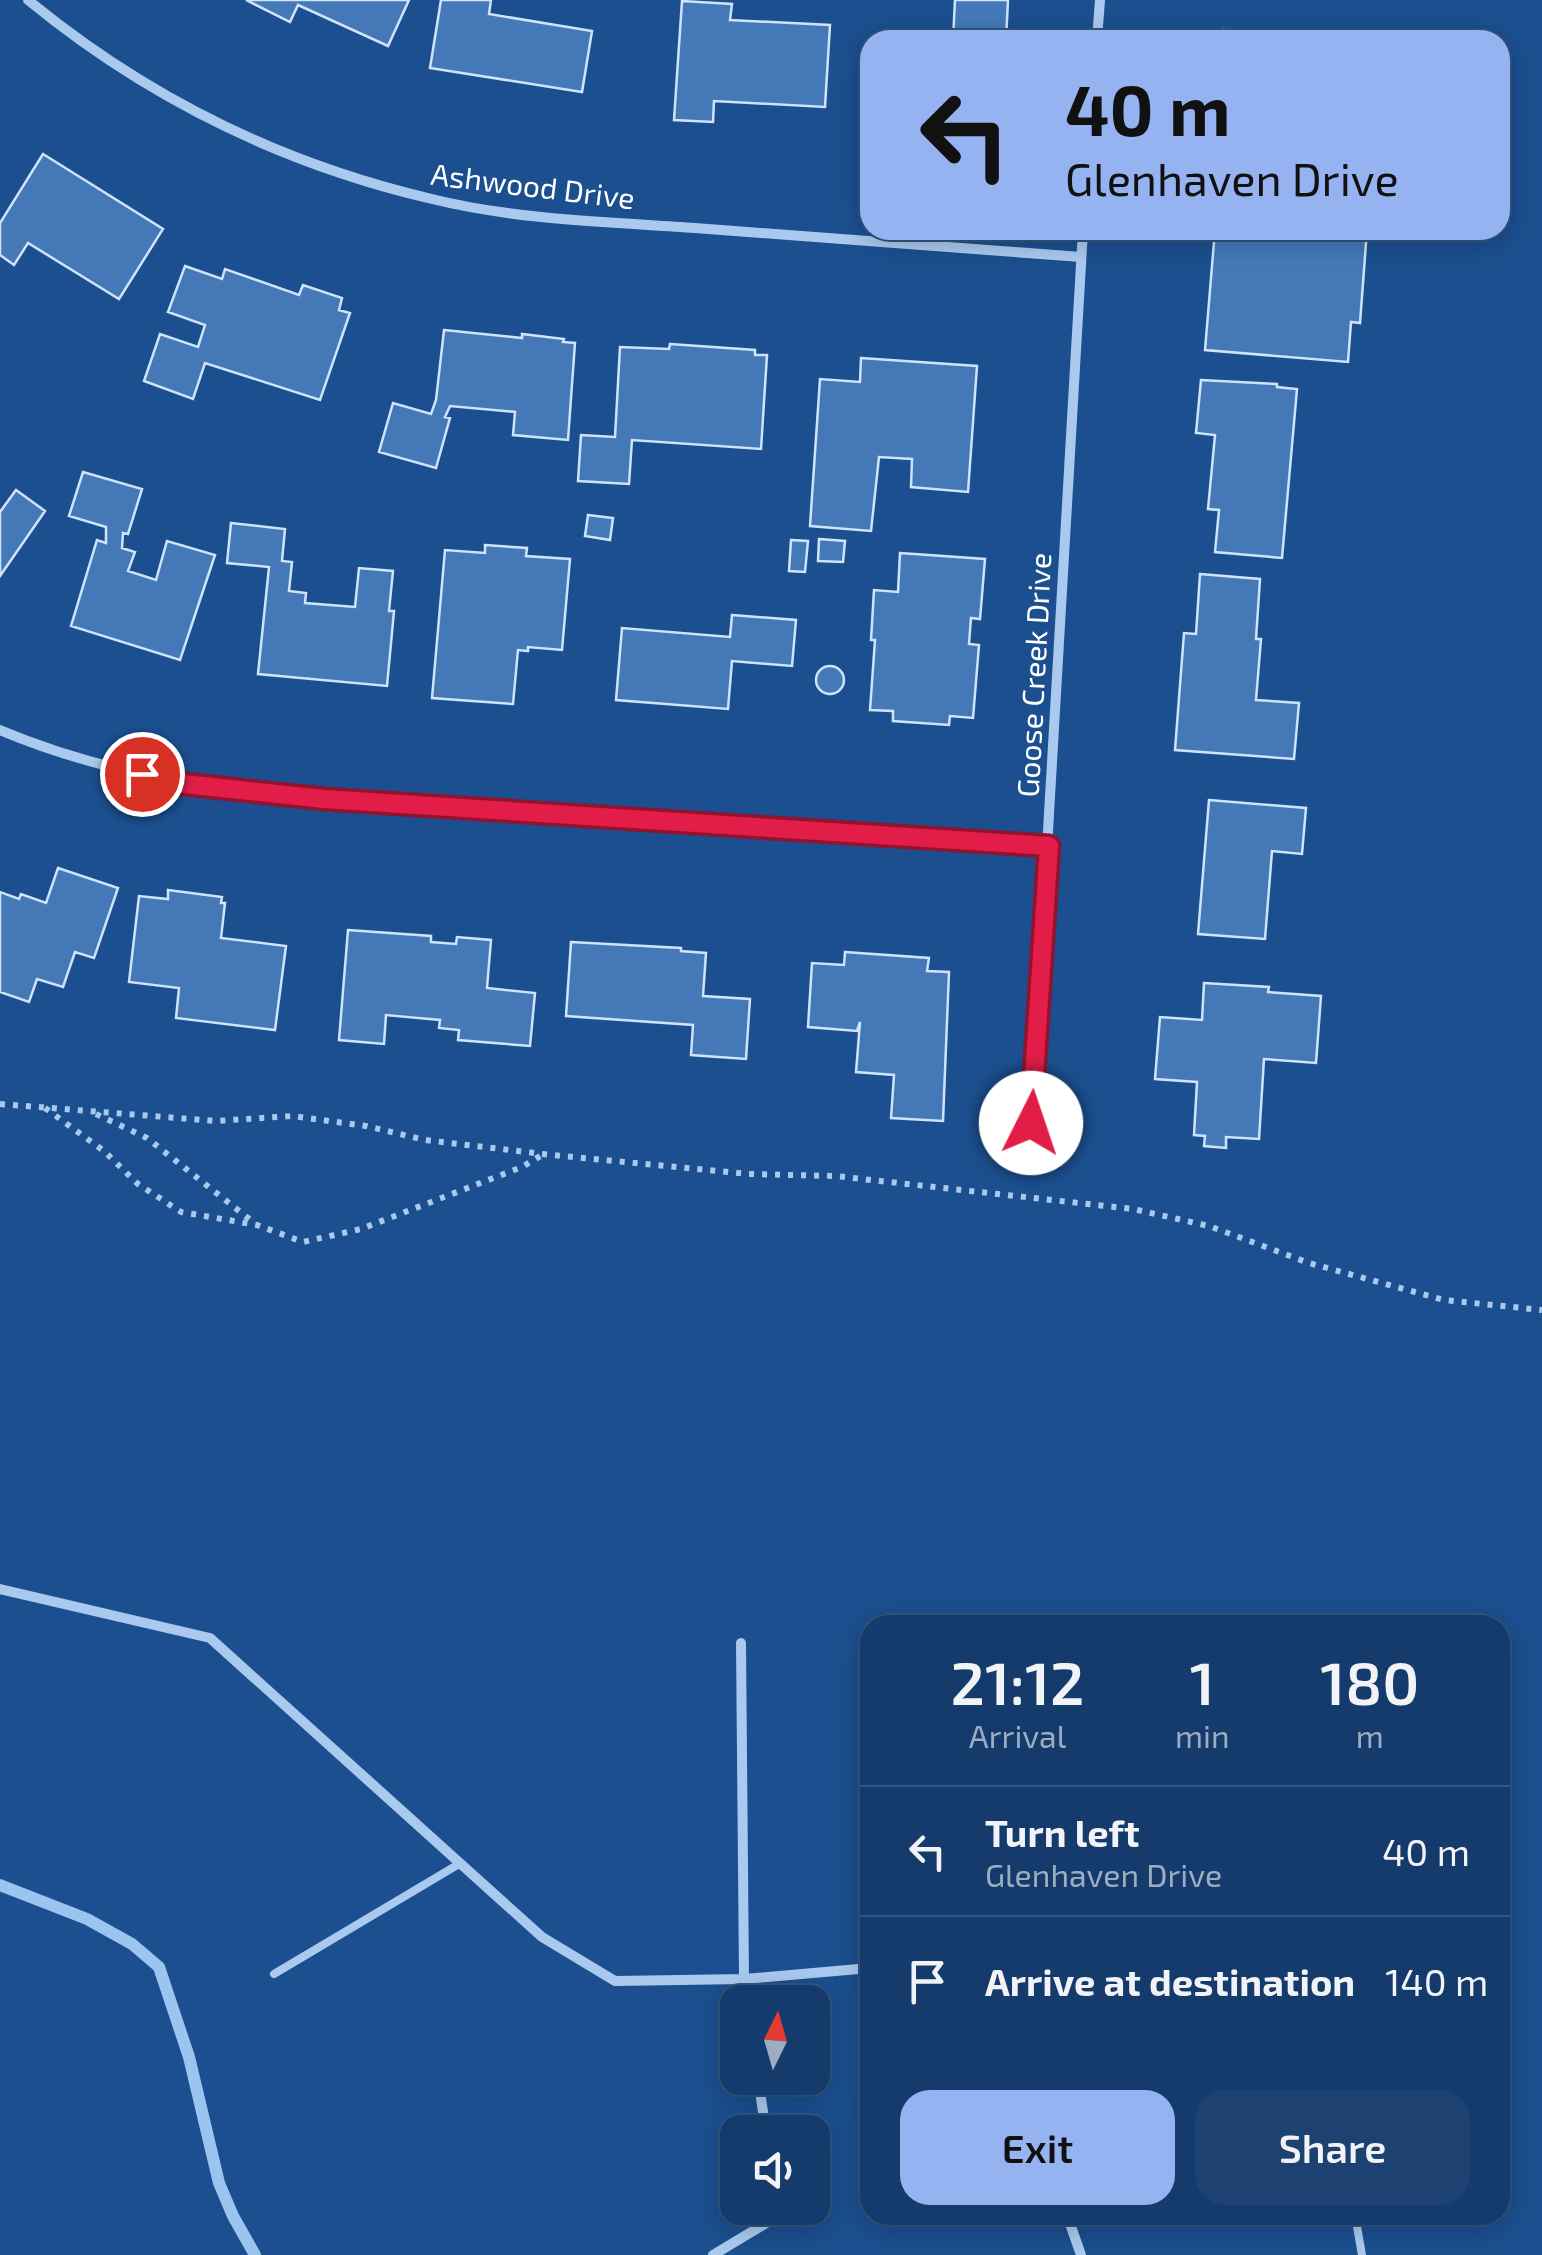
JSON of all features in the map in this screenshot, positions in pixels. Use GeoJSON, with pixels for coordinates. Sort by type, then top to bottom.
{"type":"FeatureCollection","features":[{"type":"Feature","properties":{"kind":"street","name":"Ashwood Drive"},"geometry":{"type":"LineString","coordinates":[[28,0],[83,43],[203,118],[366,182],[436,200],[554,218],[1081,257]]}},
{"type":"Feature","properties":{"kind":"street"},"geometry":{"type":"LineString","coordinates":[[1098,30],[1100,0]]}},
{"type":"Feature","properties":{"kind":"street","name":"Goose Creek Drive"},"geometry":{"type":"LineString","coordinates":[[1031,1123],[1082,240]]}},
{"type":"Feature","properties":{"kind":"street"},"geometry":{"type":"LineString","coordinates":[[0,730],[74,758],[175,783],[287,795],[1049,846]]}},
{"type":"Feature","properties":{"kind":"street"},"geometry":{"type":"LineString","coordinates":[[0,1589],[210,1638],[542,1937],[616,1981],[744,1979],[860,1969]]}},
{"type":"Feature","properties":{"kind":"street"},"geometry":{"type":"LineString","coordinates":[[742,1643],[745,1985]]}},
{"type":"Feature","properties":{"kind":"street"},"geometry":{"type":"LineString","coordinates":[[713,2255],[763,2225]]}},
{"type":"Feature","properties":{"kind":"street"},"geometry":{"type":"LineString","coordinates":[[1070,2225],[1081,2255]]}},
{"type":"Feature","properties":{"kind":"lane"},"geometry":{"type":"LineString","coordinates":[[274,1974],[459,1864]]}},
{"type":"Feature","properties":{"kind":"lane"},"geometry":{"type":"LineString","coordinates":[[1358,2225],[1362,2255]]}},
{"type":"Feature","properties":{"kind":"path"},"geometry":{"type":"LineString","coordinates":[[0,1104],[216,1121],[292,1116],[366,1126],[425,1140],[544,1154],[749,1174],[835,1176],[1133,1209],[1210,1226],[1309,1263],[1444,1300],[1542,1310]]}},
{"type":"Feature","properties":{"kind":"path"},"geometry":{"type":"LineString","coordinates":[[44,1107],[104,1151],[138,1184],[180,1212],[257,1225],[303,1242],[361,1229],[522,1167],[544,1154]]}},
{"type":"Feature","properties":{"kind":"path"},"geometry":{"type":"LineString","coordinates":[[90,1111],[147,1138],[257,1225]]}},
{"type":"Feature","properties":{"kind":"building"},"geometry":{"type":"Polygon","coordinates":[[[246,0],[409,0],[388,46],[298,5],[290,22],[246,0]]]}},
{"type":"Feature","properties":{"kind":"building"},"geometry":{"type":"Polygon","coordinates":[[[441,0],[491,0],[489,14],[592,31],[582,92],[430,68],[441,0]]]}},
{"type":"Feature","properties":{"kind":"building"},"geometry":{"type":"Polygon","coordinates":[[[955,0],[1008,0],[1006,30],[954,30],[955,0]]]}},
{"type":"Feature","properties":{"kind":"building"},"geometry":{"type":"Polygon","coordinates":[[[682,1],[732,4],[730,20],[830,25],[825,107],[714,101],[713,122],[674,120],[682,1]]]}},
{"type":"Feature","properties":{"kind":"building"},"geometry":{"type":"Polygon","coordinates":[[[43,154],[163,229],[119,299],[28,243],[14,265],[0,255],[0,223],[43,154]]]}},
{"type":"Feature","properties":{"kind":"building"},"geometry":{"type":"Polygon","coordinates":[[[1214,240],[1366,240],[1360,323],[1351,322],[1348,362],[1205,350],[1214,240]]]}},
{"type":"Feature","properties":{"kind":"building"},"geometry":{"type":"Polygon","coordinates":[[[185,266],[222,279],[225,269],[299,295],[303,285],[342,298],[339,310],[350,313],[320,400],[205,363],[193,399],[144,381],[160,334],[198,347],[205,325],[168,312],[185,266]]]}},
{"type":"Feature","properties":{"kind":"building"},"geometry":{"type":"Polygon","coordinates":[[[444,330],[522,338],[522,334],[575,343],[568,440],[513,435],[515,412],[450,406],[436,468],[379,452],[393,403],[431,414],[444,330]]]}},
{"type":"Feature","properties":{"kind":"building"},"geometry":{"type":"Polygon","coordinates":[[[670,344],[755,350],[755,355],[767,355],[761,449],[632,440],[629,484],[578,481],[581,435],[615,437],[620,347],[669,349],[670,344]]]}},
{"type":"Feature","properties":{"kind":"building"},"geometry":{"type":"Polygon","coordinates":[[[861,358],[977,366],[968,492],[911,487],[912,459],[879,457],[871,531],[810,526],[820,379],[860,382],[861,358]]]}},
{"type":"Feature","properties":{"kind":"building"},"geometry":{"type":"Polygon","coordinates":[[[1201,380],[1277,384],[1297,389],[1282,558],[1215,552],[1219,510],[1208,509],[1215,435],[1196,433],[1201,380]]]}},
{"type":"Feature","properties":{"kind":"building"},"geometry":{"type":"Polygon","coordinates":[[[83,472],[142,489],[128,534],[123,533],[122,548],[135,552],[128,571],[156,580],[167,541],[215,555],[180,660],[71,626],[97,540],[106,543],[106,527],[69,516],[83,472]]]}},
{"type":"Feature","properties":{"kind":"building"},"geometry":{"type":"Polygon","coordinates":[[[16,490],[45,511],[0,576],[0,512],[16,490]]]}},
{"type":"Feature","properties":{"kind":"building"},"geometry":{"type":"Polygon","coordinates":[[[588,515],[613,518],[610,540],[585,536],[588,515]]]}},
{"type":"Feature","properties":{"kind":"building"},"geometry":{"type":"Polygon","coordinates":[[[231,523],[285,529],[282,561],[292,562],[289,591],[306,593],[305,603],[355,607],[359,568],[393,571],[389,611],[394,611],[387,686],[258,674],[269,567],[227,563],[231,523]]]}},
{"type":"Feature","properties":{"kind":"building"},"geometry":{"type":"Polygon","coordinates":[[[819,539],[845,541],[843,562],[818,561],[819,539]]]}},
{"type":"Feature","properties":{"kind":"building"},"geometry":{"type":"Polygon","coordinates":[[[791,540],[808,541],[805,572],[789,571],[791,540]]]}},
{"type":"Feature","properties":{"kind":"building"},"geometry":{"type":"Polygon","coordinates":[[[485,545],[527,548],[526,556],[570,559],[562,650],[518,650],[513,704],[432,698],[445,550],[485,553],[485,545]]]}},
{"type":"Feature","properties":{"kind":"building"},"geometry":{"type":"Polygon","coordinates":[[[900,553],[985,559],[980,619],[971,618],[969,644],[979,645],[973,718],[950,716],[949,725],[893,721],[893,711],[870,710],[874,590],[898,592],[900,553]]]}},
{"type":"Feature","properties":{"kind":"building"},"geometry":{"type":"Polygon","coordinates":[[[1200,574],[1260,579],[1256,700],[1299,703],[1294,759],[1175,750],[1184,633],[1196,634],[1200,574]]]}},
{"type":"Feature","properties":{"kind":"building"},"geometry":{"type":"Polygon","coordinates":[[[732,615],[796,620],[792,666],[732,661],[728,709],[616,700],[622,628],[730,637],[732,615]]]}},
{"type":"Feature","properties":{"kind":"building"},"geometry":{"type":"Polygon","coordinates":[[[830,666],[840,670],[844,680],[840,690],[830,694],[820,690],[816,680],[820,670],[830,666]]]}},
{"type":"Feature","properties":{"kind":"building"},"geometry":{"type":"Polygon","coordinates":[[[1209,800],[1306,808],[1302,854],[1272,851],[1265,939],[1198,934],[1209,800]]]}},
{"type":"Feature","properties":{"kind":"building"},"geometry":{"type":"Polygon","coordinates":[[[58,868],[118,888],[94,958],[75,952],[63,987],[37,979],[29,1002],[0,992],[0,892],[46,903],[58,868]]]}},
{"type":"Feature","properties":{"kind":"building"},"geometry":{"type":"Polygon","coordinates":[[[168,890],[222,897],[221,903],[225,903],[221,938],[286,946],[275,1030],[176,1018],[179,988],[129,982],[139,896],[168,899],[168,890]]]}},
{"type":"Feature","properties":{"kind":"building"},"geometry":{"type":"Polygon","coordinates":[[[348,930],[431,936],[431,942],[456,944],[457,937],[491,940],[487,988],[535,993],[530,1046],[458,1040],[459,1030],[439,1028],[440,1020],[386,1015],[384,1044],[339,1040],[348,930]]]}},
{"type":"Feature","properties":{"kind":"building"},"geometry":{"type":"Polygon","coordinates":[[[571,942],[706,953],[703,996],[750,999],[746,1059],[691,1055],[693,1025],[566,1016],[571,942]]]}},
{"type":"Feature","properties":{"kind":"building"},"geometry":{"type":"Polygon","coordinates":[[[845,952],[929,958],[927,971],[949,972],[943,1121],[891,1118],[894,1075],[856,1072],[860,1022],[857,1031],[808,1027],[812,963],[844,965],[845,952]]]}},
{"type":"Feature","properties":{"kind":"building"},"geometry":{"type":"Polygon","coordinates":[[[1204,983],[1269,987],[1268,992],[1321,996],[1316,1063],[1264,1059],[1259,1139],[1226,1137],[1226,1148],[1204,1146],[1205,1136],[1194,1135],[1197,1082],[1155,1079],[1160,1017],[1202,1020],[1204,983]]]}},
{"type":"Feature","properties":{"kind":"waterway"},"geometry":{"type":"LineString","coordinates":[[0,1885],[87,1919],[132,1944],[159,1967],[189,2057],[219,2183],[255,2255]]}},
{"type":"Feature","properties":{"kind":"route"},"geometry":{"type":"LineString","coordinates":[[142,774],[175,783],[324,799],[1049,846],[1031,1123]]}}]}
